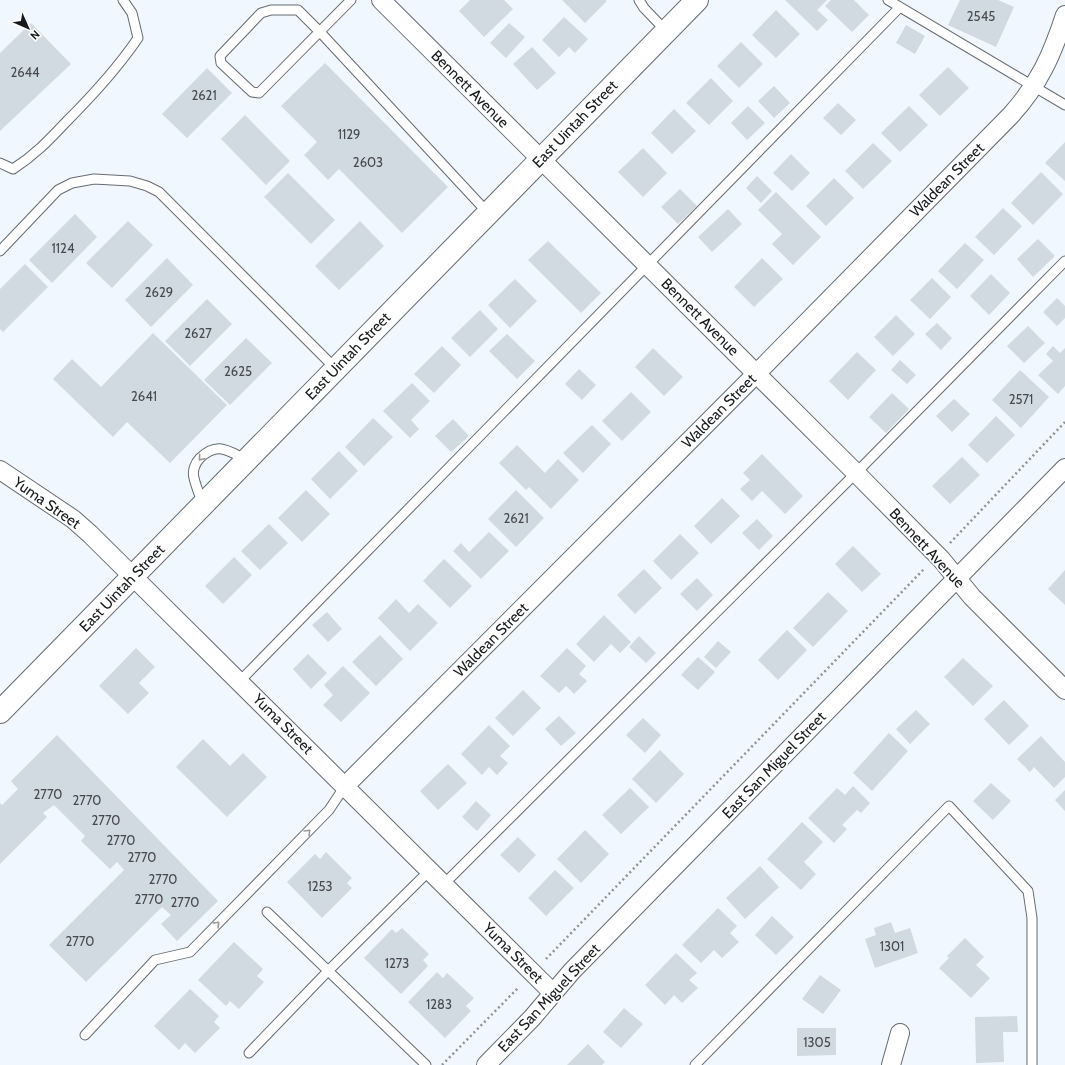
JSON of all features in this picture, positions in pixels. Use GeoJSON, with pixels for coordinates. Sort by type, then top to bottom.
{"type":"FeatureCollection","features":[{"type":"Feature","properties":{"kind":"main road","name":"East Uintah Street"},"geometry":{"type":"LineString","coordinates":[[0,712],[697,0]]}},
{"type":"Feature","properties":{"kind":"street","name":"Bennett Avenue"},"geometry":{"type":"LineString","coordinates":[[381,0],[757,373],[938,556],[972,598],[1065,690]]}},
{"type":"Feature","properties":{"kind":"street","name":"Waldean Street"},"geometry":{"type":"LineString","coordinates":[[345,786],[757,373],[1005,120],[1034,87],[1054,49],[1065,15]]}},
{"type":"Feature","properties":{"kind":"street","name":"East San Miguel Street"},"geometry":{"type":"LineString","coordinates":[[486,1065],[532,1018],[572,971],[1065,468]]}},
{"type":"Feature","properties":{"kind":"street","name":"Yuma Street"},"geometry":{"type":"LineString","coordinates":[[0,470],[73,519],[553,993]]}},
{"type":"Feature","properties":{"kind":"street"},"geometry":{"type":"LineString","coordinates":[[891,1065],[900,1033]]}},
{"type":"Feature","properties":{"kind":"lane"},"geometry":{"type":"LineString","coordinates":[[0,163],[13,169],[31,158],[90,97],[127,55],[138,38],[132,13],[123,0]]}},
{"type":"Feature","properties":{"kind":"lane"},"geometry":{"type":"LineString","coordinates":[[351,0],[320,32],[259,93],[252,92],[221,63],[220,56],[261,13],[271,10],[298,10],[320,32],[488,213]]}},
{"type":"Feature","properties":{"kind":"lane"},"geometry":{"type":"LineString","coordinates":[[639,0],[644,8],[666,31]]}},
{"type":"Feature","properties":{"kind":"lane"},"geometry":{"type":"LineString","coordinates":[[888,0],[1065,105]]}},
{"type":"Feature","properties":{"kind":"lane"},"geometry":{"type":"LineString","coordinates":[[239,682],[900,7]]}},
{"type":"Feature","properties":{"kind":"lane"},"geometry":{"type":"LineString","coordinates":[[0,252],[58,190],[72,183],[94,178],[130,181],[147,186],[159,192],[336,369]]}},
{"type":"Feature","properties":{"kind":"lane"},"geometry":{"type":"LineString","coordinates":[[444,884],[856,473],[1065,261]]}},
{"type":"Feature","properties":{"kind":"lane"},"geometry":{"type":"LineString","coordinates":[[204,504],[194,477],[194,468],[197,461],[207,451],[214,448],[224,449],[247,460]]}},
{"type":"Feature","properties":{"kind":"lane"},"geometry":{"type":"LineString","coordinates":[[85,1035],[155,960],[190,952],[329,810],[345,786]]}},
{"type":"Feature","properties":{"kind":"lane"},"geometry":{"type":"LineString","coordinates":[[695,1065],[949,806],[1028,891],[1032,918],[1032,1065]]}},
{"type":"Feature","properties":{"kind":"lane"},"geometry":{"type":"LineString","coordinates":[[249,1053],[328,971],[430,870]]}},
{"type":"Feature","properties":{"kind":"lane"},"geometry":{"type":"LineString","coordinates":[[267,912],[426,1065]]}},
{"type":"Feature","properties":{"kind":"path"},"geometry":{"type":"LineString","coordinates":[[442,1065],[938,556],[1065,422]]}},
{"type":"Feature","properties":{"kind":"building"},"geometry":{"type":"Polygon","coordinates":[[[470,0],[504,0],[513,9],[484,37],[459,11],[470,0]]]}},
{"type":"Feature","properties":{"kind":"building"},"geometry":{"type":"Polygon","coordinates":[[[562,0],[605,0],[607,1],[585,23],[562,0]]]}},
{"type":"Feature","properties":{"kind":"building"},"geometry":{"type":"Polygon","coordinates":[[[785,0],[827,0],[817,10],[828,20],[817,31],[785,0]]]}},
{"type":"Feature","properties":{"kind":"building"},"geometry":{"type":"Polygon","coordinates":[[[831,0],[854,0],[869,15],[852,32],[825,6],[831,0]]]}},
{"type":"Feature","properties":{"kind":"building"},"geometry":{"type":"Polygon","coordinates":[[[960,0],[998,0],[1014,7],[996,47],[948,25],[960,0]]]}},
{"type":"Feature","properties":{"kind":"building"},"geometry":{"type":"Polygon","coordinates":[[[776,10],[800,34],[776,58],[752,35],[776,10]]]}},
{"type":"Feature","properties":{"kind":"building"},"geometry":{"type":"Polygon","coordinates":[[[564,17],[588,39],[575,53],[569,47],[559,57],[542,40],[564,17]]]}},
{"type":"Feature","properties":{"kind":"building"},"geometry":{"type":"Polygon","coordinates":[[[31,23],[71,64],[0,131],[0,53],[31,23]]]}},
{"type":"Feature","properties":{"kind":"building"},"geometry":{"type":"Polygon","coordinates":[[[509,23],[525,37],[506,58],[490,43],[509,23]]]}},
{"type":"Feature","properties":{"kind":"building"},"geometry":{"type":"Polygon","coordinates":[[[906,25],[925,36],[915,54],[896,43],[906,25]]]}},
{"type":"Feature","properties":{"kind":"building"},"geometry":{"type":"Polygon","coordinates":[[[741,42],[763,64],[739,88],[717,66],[741,42]]]}},
{"type":"Feature","properties":{"kind":"building"},"geometry":{"type":"Polygon","coordinates":[[[532,47],[556,73],[537,90],[513,64],[532,47]]]}},
{"type":"Feature","properties":{"kind":"building"},"geometry":{"type":"Polygon","coordinates":[[[325,63],[448,187],[402,233],[339,169],[328,180],[304,155],[317,142],[281,106],[325,63]]]}},
{"type":"Feature","properties":{"kind":"building"},"geometry":{"type":"Polygon","coordinates":[[[948,67],[969,88],[940,116],[919,95],[948,67]]]}},
{"type":"Feature","properties":{"kind":"building"},"geometry":{"type":"Polygon","coordinates":[[[207,68],[232,93],[187,138],[162,114],[207,68]]]}},
{"type":"Feature","properties":{"kind":"building"},"geometry":{"type":"Polygon","coordinates":[[[711,78],[733,101],[709,125],[686,103],[711,78]]]}},
{"type":"Feature","properties":{"kind":"building"},"geometry":{"type":"Polygon","coordinates":[[[774,86],[790,103],[774,118],[758,101],[774,86]]]}},
{"type":"Feature","properties":{"kind":"building"},"geometry":{"type":"Polygon","coordinates":[[[838,103],[856,120],[841,135],[823,118],[838,103]]]}},
{"type":"Feature","properties":{"kind":"building"},"geometry":{"type":"Polygon","coordinates":[[[748,106],[765,123],[747,140],[731,123],[748,106]]]}},
{"type":"Feature","properties":{"kind":"building"},"geometry":{"type":"Polygon","coordinates":[[[909,106],[928,125],[900,152],[881,133],[909,106]]]}},
{"type":"Feature","properties":{"kind":"building"},"geometry":{"type":"Polygon","coordinates":[[[674,109],[696,131],[672,154],[651,133],[674,109]]]}},
{"type":"Feature","properties":{"kind":"building"},"geometry":{"type":"Polygon","coordinates":[[[245,115],[290,161],[266,185],[221,139],[245,115]]]}},
{"type":"Feature","properties":{"kind":"building"},"geometry":{"type":"Polygon","coordinates":[[[1065,142],[1065,181],[1045,163],[1065,142]]]}},
{"type":"Feature","properties":{"kind":"building"},"geometry":{"type":"Polygon","coordinates":[[[873,143],[892,161],[863,189],[845,171],[873,143]]]}},
{"type":"Feature","properties":{"kind":"building"},"geometry":{"type":"Polygon","coordinates":[[[643,148],[667,173],[643,197],[618,172],[643,148]]]}},
{"type":"Feature","properties":{"kind":"building"},"geometry":{"type":"Polygon","coordinates":[[[791,154],[810,173],[792,191],[773,173],[791,154]]]}},
{"type":"Feature","properties":{"kind":"building"},"geometry":{"type":"Polygon","coordinates":[[[1041,172],[1063,194],[1033,225],[1011,203],[1041,172]]]}},
{"type":"Feature","properties":{"kind":"building"},"geometry":{"type":"Polygon","coordinates":[[[288,173],[335,220],[311,244],[264,197],[288,173]]]}},
{"type":"Feature","properties":{"kind":"building"},"geometry":{"type":"Polygon","coordinates":[[[757,176],[772,191],[761,203],[746,188],[757,176]]]}},
{"type":"Feature","properties":{"kind":"building"},"geometry":{"type":"Polygon","coordinates":[[[834,178],[854,198],[826,226],[806,206],[834,178]]]}},
{"type":"Feature","properties":{"kind":"building"},"geometry":{"type":"Polygon","coordinates":[[[680,189],[697,206],[678,224],[661,207],[680,189]]]}},
{"type":"Feature","properties":{"kind":"building"},"geometry":{"type":"Polygon","coordinates":[[[776,192],[821,237],[793,265],[772,244],[782,234],[758,210],[776,192]]]}},
{"type":"Feature","properties":{"kind":"building"},"geometry":{"type":"Polygon","coordinates":[[[1003,208],[1022,226],[994,255],[975,237],[1003,208]]]}},
{"type":"Feature","properties":{"kind":"building"},"geometry":{"type":"Polygon","coordinates":[[[728,209],[742,224],[712,252],[698,237],[728,209]]]}},
{"type":"Feature","properties":{"kind":"building"},"geometry":{"type":"Polygon","coordinates":[[[75,214],[97,237],[52,283],[29,260],[75,214]]]}},
{"type":"Feature","properties":{"kind":"building"},"geometry":{"type":"Polygon","coordinates":[[[128,221],[153,245],[112,288],[86,263],[128,221]]]}},
{"type":"Feature","properties":{"kind":"building"},"geometry":{"type":"Polygon","coordinates":[[[360,221],[384,246],[339,290],[315,266],[360,221]]]}},
{"type":"Feature","properties":{"kind":"building"},"geometry":{"type":"Polygon","coordinates":[[[1038,239],[1055,256],[1033,277],[1017,259],[1038,239]]]}},
{"type":"Feature","properties":{"kind":"building"},"geometry":{"type":"Polygon","coordinates":[[[548,241],[601,293],[581,313],[528,260],[548,241]]]}},
{"type":"Feature","properties":{"kind":"building"},"geometry":{"type":"Polygon","coordinates":[[[965,243],[984,260],[957,289],[938,271],[965,243]]]}},
{"type":"Feature","properties":{"kind":"building"},"geometry":{"type":"Polygon","coordinates":[[[167,258],[193,285],[151,327],[125,300],[167,258]]]}},
{"type":"Feature","properties":{"kind":"building"},"geometry":{"type":"Polygon","coordinates":[[[762,258],[783,279],[754,307],[734,287],[762,258]]]}},
{"type":"Feature","properties":{"kind":"building"},"geometry":{"type":"Polygon","coordinates":[[[25,264],[48,287],[3,332],[0,329],[0,289],[25,264]]]}},
{"type":"Feature","properties":{"kind":"building"},"geometry":{"type":"Polygon","coordinates":[[[991,274],[1010,293],[989,315],[970,296],[991,274]]]}},
{"type":"Feature","properties":{"kind":"building"},"geometry":{"type":"Polygon","coordinates":[[[932,278],[951,297],[930,319],[910,300],[932,278]]]}},
{"type":"Feature","properties":{"kind":"building"},"geometry":{"type":"Polygon","coordinates":[[[515,279],[537,301],[510,328],[488,305],[515,279]]]}},
{"type":"Feature","properties":{"kind":"building"},"geometry":{"type":"Polygon","coordinates":[[[1057,298],[1065,306],[1065,318],[1057,326],[1043,312],[1057,298]]]}},
{"type":"Feature","properties":{"kind":"building"},"geometry":{"type":"Polygon","coordinates":[[[207,299],[232,324],[190,366],[165,341],[207,299]]]}},
{"type":"Feature","properties":{"kind":"building"},"geometry":{"type":"Polygon","coordinates":[[[480,310],[498,329],[470,357],[451,338],[480,310]]]}},
{"type":"Feature","properties":{"kind":"building"},"geometry":{"type":"Polygon","coordinates":[[[896,315],[915,334],[893,356],[874,337],[896,315]]]}},
{"type":"Feature","properties":{"kind":"building"},"geometry":{"type":"Polygon","coordinates":[[[937,323],[952,338],[941,350],[925,334],[937,323]]]}},
{"type":"Feature","properties":{"kind":"building"},"geometry":{"type":"Polygon","coordinates":[[[1028,326],[1045,343],[1024,363],[1007,346],[1028,326]]]}},
{"type":"Feature","properties":{"kind":"building"},"geometry":{"type":"Polygon","coordinates":[[[153,333],[227,405],[170,463],[127,422],[113,437],[53,379],[72,359],[101,387],[153,333]]]}},
{"type":"Feature","properties":{"kind":"building"},"geometry":{"type":"Polygon","coordinates":[[[507,334],[535,361],[517,379],[489,351],[507,334]]]}},
{"type":"Feature","properties":{"kind":"building"},"geometry":{"type":"Polygon","coordinates":[[[246,338],[272,363],[230,405],[204,380],[246,338]]]}},
{"type":"Feature","properties":{"kind":"building"},"geometry":{"type":"Polygon","coordinates":[[[442,346],[461,365],[434,393],[414,374],[442,346]]]}},
{"type":"Feature","properties":{"kind":"building"},"geometry":{"type":"Polygon","coordinates":[[[1053,346],[1060,353],[1065,348],[1065,386],[1058,394],[1038,375],[1053,361],[1046,354],[1053,346]]]}},
{"type":"Feature","properties":{"kind":"building"},"geometry":{"type":"Polygon","coordinates":[[[653,348],[683,377],[664,396],[635,367],[653,348]]]}},
{"type":"Feature","properties":{"kind":"building"},"geometry":{"type":"Polygon","coordinates":[[[857,352],[876,370],[848,400],[829,381],[857,352]]]}},
{"type":"Feature","properties":{"kind":"building"},"geometry":{"type":"Polygon","coordinates":[[[900,360],[916,375],[907,384],[891,370],[900,360]]]}},
{"type":"Feature","properties":{"kind":"building"},"geometry":{"type":"Polygon","coordinates":[[[579,369],[596,385],[582,400],[565,384],[579,369]]]}},
{"type":"Feature","properties":{"kind":"building"},"geometry":{"type":"Polygon","coordinates":[[[1020,370],[1049,397],[1021,428],[992,400],[1020,370]]]}},
{"type":"Feature","properties":{"kind":"building"},"geometry":{"type":"Polygon","coordinates":[[[412,383],[430,401],[411,420],[419,429],[410,438],[383,411],[412,383]]]}},
{"type":"Feature","properties":{"kind":"building"},"geometry":{"type":"Polygon","coordinates":[[[631,392],[651,412],[622,441],[602,421],[631,392]]]}},
{"type":"Feature","properties":{"kind":"building"},"geometry":{"type":"Polygon","coordinates":[[[892,393],[909,409],[886,433],[869,417],[892,393]]]}},
{"type":"Feature","properties":{"kind":"building"},"geometry":{"type":"Polygon","coordinates":[[[954,399],[970,414],[952,432],[936,416],[954,399]]]}},
{"type":"Feature","properties":{"kind":"building"},"geometry":{"type":"Polygon","coordinates":[[[996,416],[1015,435],[987,463],[968,445],[996,416]]]}},
{"type":"Feature","properties":{"kind":"building"},"geometry":{"type":"Polygon","coordinates":[[[373,418],[393,437],[364,466],[345,447],[373,418]]]}},
{"type":"Feature","properties":{"kind":"building"},"geometry":{"type":"Polygon","coordinates":[[[453,419],[469,436],[451,452],[435,436],[453,419]]]}},
{"type":"Feature","properties":{"kind":"building"},"geometry":{"type":"Polygon","coordinates":[[[592,425],[611,444],[583,473],[563,453],[592,425]]]}},
{"type":"Feature","properties":{"kind":"building"},"geometry":{"type":"Polygon","coordinates":[[[517,445],[545,473],[558,459],[579,480],[551,509],[529,487],[526,490],[499,463],[517,445]]]}},
{"type":"Feature","properties":{"kind":"building"},"geometry":{"type":"Polygon","coordinates":[[[339,451],[358,471],[330,499],[311,479],[339,451]]]}},
{"type":"Feature","properties":{"kind":"building"},"geometry":{"type":"Polygon","coordinates":[[[762,454],[803,496],[785,514],[762,491],[752,501],[740,489],[750,480],[743,473],[762,454]]]}},
{"type":"Feature","properties":{"kind":"building"},"geometry":{"type":"Polygon","coordinates":[[[962,457],[980,475],[950,504],[932,486],[962,457]]]}},
{"type":"Feature","properties":{"kind":"building"},"geometry":{"type":"Polygon","coordinates":[[[306,490],[330,514],[302,542],[278,518],[306,490]]]}},
{"type":"Feature","properties":{"kind":"building"},"geometry":{"type":"Polygon","coordinates":[[[516,490],[544,518],[516,547],[488,519],[516,490]]]}},
{"type":"Feature","properties":{"kind":"building"},"geometry":{"type":"Polygon","coordinates":[[[722,498],[740,516],[711,544],[694,526],[722,498]]]}},
{"type":"Feature","properties":{"kind":"building"},"geometry":{"type":"Polygon","coordinates":[[[757,519],[773,536],[759,550],[742,533],[757,519]]]}},
{"type":"Feature","properties":{"kind":"building"},"geometry":{"type":"Polygon","coordinates":[[[269,524],[288,543],[260,570],[241,551],[269,524]]]}},
{"type":"Feature","properties":{"kind":"building"},"geometry":{"type":"Polygon","coordinates":[[[489,532],[509,551],[481,579],[453,551],[461,543],[469,552],[489,532]]]}},
{"type":"Feature","properties":{"kind":"building"},"geometry":{"type":"Polygon","coordinates":[[[680,534],[699,553],[671,580],[653,561],[680,534]]]}},
{"type":"Feature","properties":{"kind":"building"},"geometry":{"type":"Polygon","coordinates":[[[853,546],[881,574],[862,592],[835,564],[853,546]]]}},
{"type":"Feature","properties":{"kind":"building"},"geometry":{"type":"Polygon","coordinates":[[[234,557],[252,575],[223,604],[205,586],[234,557]]]}},
{"type":"Feature","properties":{"kind":"building"},"geometry":{"type":"Polygon","coordinates":[[[444,559],[472,586],[450,608],[423,581],[444,559]]]}},
{"type":"Feature","properties":{"kind":"building"},"geometry":{"type":"Polygon","coordinates":[[[644,569],[662,588],[635,614],[617,595],[644,569]]]}},
{"type":"Feature","properties":{"kind":"building"},"geometry":{"type":"Polygon","coordinates":[[[1065,570],[1065,605],[1048,589],[1065,570]]]}},
{"type":"Feature","properties":{"kind":"building"},"geometry":{"type":"Polygon","coordinates":[[[697,578],[713,595],[697,611],[680,594],[697,578]]]}},
{"type":"Feature","properties":{"kind":"building"},"geometry":{"type":"Polygon","coordinates":[[[828,592],[848,611],[813,647],[793,628],[828,592]]]}},
{"type":"Feature","properties":{"kind":"building"},"geometry":{"type":"Polygon","coordinates":[[[396,599],[409,613],[418,604],[438,623],[410,651],[378,618],[396,599]]]}},
{"type":"Feature","properties":{"kind":"building"},"geometry":{"type":"Polygon","coordinates":[[[327,612],[342,629],[328,642],[312,625],[327,612]]]}},
{"type":"Feature","properties":{"kind":"building"},"geometry":{"type":"Polygon","coordinates":[[[604,615],[631,642],[620,653],[611,644],[594,662],[576,644],[604,615]]]}},
{"type":"Feature","properties":{"kind":"building"},"geometry":{"type":"Polygon","coordinates":[[[787,630],[807,650],[778,680],[758,660],[787,630]]]}},
{"type":"Feature","properties":{"kind":"building"},"geometry":{"type":"Polygon","coordinates":[[[380,635],[403,659],[376,686],[352,662],[380,635]]]}},
{"type":"Feature","properties":{"kind":"building"},"geometry":{"type":"Polygon","coordinates":[[[639,636],[656,653],[646,663],[629,647],[639,636]]]}},
{"type":"Feature","properties":{"kind":"building"},"geometry":{"type":"Polygon","coordinates":[[[718,641],[731,652],[716,668],[704,657],[718,641]]]}},
{"type":"Feature","properties":{"kind":"building"},"geometry":{"type":"Polygon","coordinates":[[[136,648],[155,667],[139,683],[149,693],[128,714],[99,686],[136,648]]]}},
{"type":"Feature","properties":{"kind":"building"},"geometry":{"type":"Polygon","coordinates":[[[567,648],[586,666],[579,674],[587,681],[574,694],[566,686],[559,693],[540,676],[567,648]]]}},
{"type":"Feature","properties":{"kind":"building"},"geometry":{"type":"Polygon","coordinates":[[[308,654],[327,673],[311,689],[293,669],[308,654]]]}},
{"type":"Feature","properties":{"kind":"building"},"geometry":{"type":"Polygon","coordinates":[[[698,657],[715,672],[698,690],[681,675],[698,657]]]}},
{"type":"Feature","properties":{"kind":"building"},"geometry":{"type":"Polygon","coordinates":[[[963,658],[993,686],[973,706],[944,677],[963,658]]]}},
{"type":"Feature","properties":{"kind":"building"},"geometry":{"type":"Polygon","coordinates":[[[343,666],[370,693],[341,722],[323,705],[333,695],[324,685],[343,666]]]}},
{"type":"Feature","properties":{"kind":"building"},"geometry":{"type":"Polygon","coordinates":[[[523,690],[541,708],[513,736],[495,718],[523,690]]]}},
{"type":"Feature","properties":{"kind":"building"},"geometry":{"type":"Polygon","coordinates":[[[1004,700],[1029,726],[1009,745],[984,719],[1004,700]]]}},
{"type":"Feature","properties":{"kind":"building"},"geometry":{"type":"Polygon","coordinates":[[[916,710],[930,724],[910,744],[896,729],[916,710]]]}},
{"type":"Feature","properties":{"kind":"building"},"geometry":{"type":"Polygon","coordinates":[[[559,716],[576,733],[561,746],[545,729],[559,716]]]}},
{"type":"Feature","properties":{"kind":"building"},"geometry":{"type":"Polygon","coordinates":[[[643,718],[661,735],[645,753],[626,735],[643,718]]]}},
{"type":"Feature","properties":{"kind":"building"},"geometry":{"type":"Polygon","coordinates":[[[489,725],[510,746],[500,756],[508,763],[497,775],[489,767],[482,775],[461,754],[489,725]]]}},
{"type":"Feature","properties":{"kind":"building"},"geometry":{"type":"Polygon","coordinates":[[[889,733],[908,751],[872,791],[853,773],[889,733]]]}},
{"type":"Feature","properties":{"kind":"building"},"geometry":{"type":"Polygon","coordinates":[[[57,735],[218,901],[177,941],[161,924],[171,915],[162,907],[86,982],[49,945],[124,870],[117,862],[110,869],[81,841],[85,836],[54,805],[43,813],[47,817],[0,864],[0,803],[2,805],[18,789],[11,781],[57,735]]]}},
{"type":"Feature","properties":{"kind":"building"},"geometry":{"type":"Polygon","coordinates":[[[1041,736],[1065,762],[1065,777],[1054,788],[1034,767],[1030,772],[1017,759],[1041,736]]]}},
{"type":"Feature","properties":{"kind":"building"},"geometry":{"type":"Polygon","coordinates":[[[203,739],[230,766],[243,753],[267,777],[227,817],[176,767],[203,739]]]}},
{"type":"Feature","properties":{"kind":"building"},"geometry":{"type":"Polygon","coordinates":[[[660,750],[684,774],[656,803],[632,779],[660,750]]]}},
{"type":"Feature","properties":{"kind":"building"},"geometry":{"type":"Polygon","coordinates":[[[448,764],[467,783],[438,810],[420,791],[448,764]]]}},
{"type":"Feature","properties":{"kind":"building"},"geometry":{"type":"Polygon","coordinates":[[[991,783],[1011,801],[993,820],[973,801],[991,783]]]}},
{"type":"Feature","properties":{"kind":"building"},"geometry":{"type":"Polygon","coordinates":[[[853,786],[870,803],[861,813],[857,810],[842,825],[847,829],[834,843],[808,818],[837,788],[845,795],[853,786]]]}},
{"type":"Feature","properties":{"kind":"building"},"geometry":{"type":"Polygon","coordinates":[[[630,788],[649,807],[621,834],[602,815],[630,788]]]}},
{"type":"Feature","properties":{"kind":"building"},"geometry":{"type":"Polygon","coordinates":[[[1065,790],[1065,811],[1055,800],[1065,790]]]}},
{"type":"Feature","properties":{"kind":"building"},"geometry":{"type":"Polygon","coordinates":[[[476,801],[491,815],[477,831],[462,817],[476,801]]]}},
{"type":"Feature","properties":{"kind":"building"},"geometry":{"type":"Polygon","coordinates":[[[802,822],[823,842],[804,862],[816,874],[801,890],[767,859],[802,822]]]}},
{"type":"Feature","properties":{"kind":"building"},"geometry":{"type":"Polygon","coordinates":[[[585,830],[609,854],[581,883],[557,859],[585,830]]]}},
{"type":"Feature","properties":{"kind":"building"},"geometry":{"type":"Polygon","coordinates":[[[518,837],[536,855],[519,873],[500,855],[518,837]]]}},
{"type":"Feature","properties":{"kind":"building"},"geometry":{"type":"Polygon","coordinates":[[[326,852],[352,878],[347,883],[352,888],[322,918],[287,882],[315,854],[320,859],[326,852]]]}},
{"type":"Feature","properties":{"kind":"building"},"geometry":{"type":"Polygon","coordinates":[[[760,866],[779,887],[745,919],[726,898],[760,866]]]}},
{"type":"Feature","properties":{"kind":"building"},"geometry":{"type":"Polygon","coordinates":[[[555,870],[574,888],[546,916],[528,898],[555,870]]]}},
{"type":"Feature","properties":{"kind":"building"},"geometry":{"type":"Polygon","coordinates":[[[718,908],[737,926],[730,933],[739,942],[722,958],[714,950],[701,963],[682,945],[718,908]]]}},
{"type":"Feature","properties":{"kind":"building"},"geometry":{"type":"Polygon","coordinates":[[[772,916],[794,937],[776,955],[755,935],[772,916]]]}},
{"type":"Feature","properties":{"kind":"building"},"geometry":{"type":"Polygon","coordinates":[[[891,922],[895,933],[910,928],[918,953],[875,968],[865,939],[876,935],[874,928],[891,922]]]}},
{"type":"Feature","properties":{"kind":"building"},"geometry":{"type":"Polygon","coordinates":[[[402,928],[429,954],[423,960],[428,966],[401,994],[364,958],[392,929],[396,933],[402,928]]]}},
{"type":"Feature","properties":{"kind":"building"},"geometry":{"type":"Polygon","coordinates":[[[965,938],[984,957],[976,965],[990,978],[971,998],[939,968],[949,958],[947,956],[965,938]]]}},
{"type":"Feature","properties":{"kind":"building"},"geometry":{"type":"Polygon","coordinates":[[[234,942],[263,969],[257,976],[264,982],[239,1009],[230,1001],[226,1006],[198,980],[234,942]]]}},
{"type":"Feature","properties":{"kind":"building"},"geometry":{"type":"Polygon","coordinates":[[[676,953],[697,973],[689,980],[698,988],[682,1003],[674,995],[665,1005],[645,985],[676,953]]]}},
{"type":"Feature","properties":{"kind":"building"},"geometry":{"type":"Polygon","coordinates":[[[437,972],[443,978],[447,973],[474,998],[466,1006],[471,1011],[445,1038],[408,1002],[437,972]]]}},
{"type":"Feature","properties":{"kind":"building"},"geometry":{"type":"Polygon","coordinates":[[[820,975],[841,990],[823,1014],[802,999],[820,975]]]}},
{"type":"Feature","properties":{"kind":"building"},"geometry":{"type":"Polygon","coordinates":[[[190,989],[219,1016],[214,1022],[220,1028],[195,1053],[185,1043],[179,1050],[154,1026],[190,989]]]}},
{"type":"Feature","properties":{"kind":"building"},"geometry":{"type":"Polygon","coordinates":[[[624,1008],[643,1024],[621,1048],[603,1032],[624,1008]]]}},
{"type":"Feature","properties":{"kind":"building"},"geometry":{"type":"Polygon","coordinates":[[[1017,1016],[1018,1032],[1003,1032],[1004,1062],[976,1063],[975,1017],[1017,1016]]]}},
{"type":"Feature","properties":{"kind":"building"},"geometry":{"type":"Polygon","coordinates":[[[797,1028],[836,1028],[836,1055],[797,1056],[797,1028]]]}},
{"type":"Feature","properties":{"kind":"building"},"geometry":{"type":"Polygon","coordinates":[[[588,1044],[605,1062],[602,1065],[567,1065],[588,1044]]]}}]}
